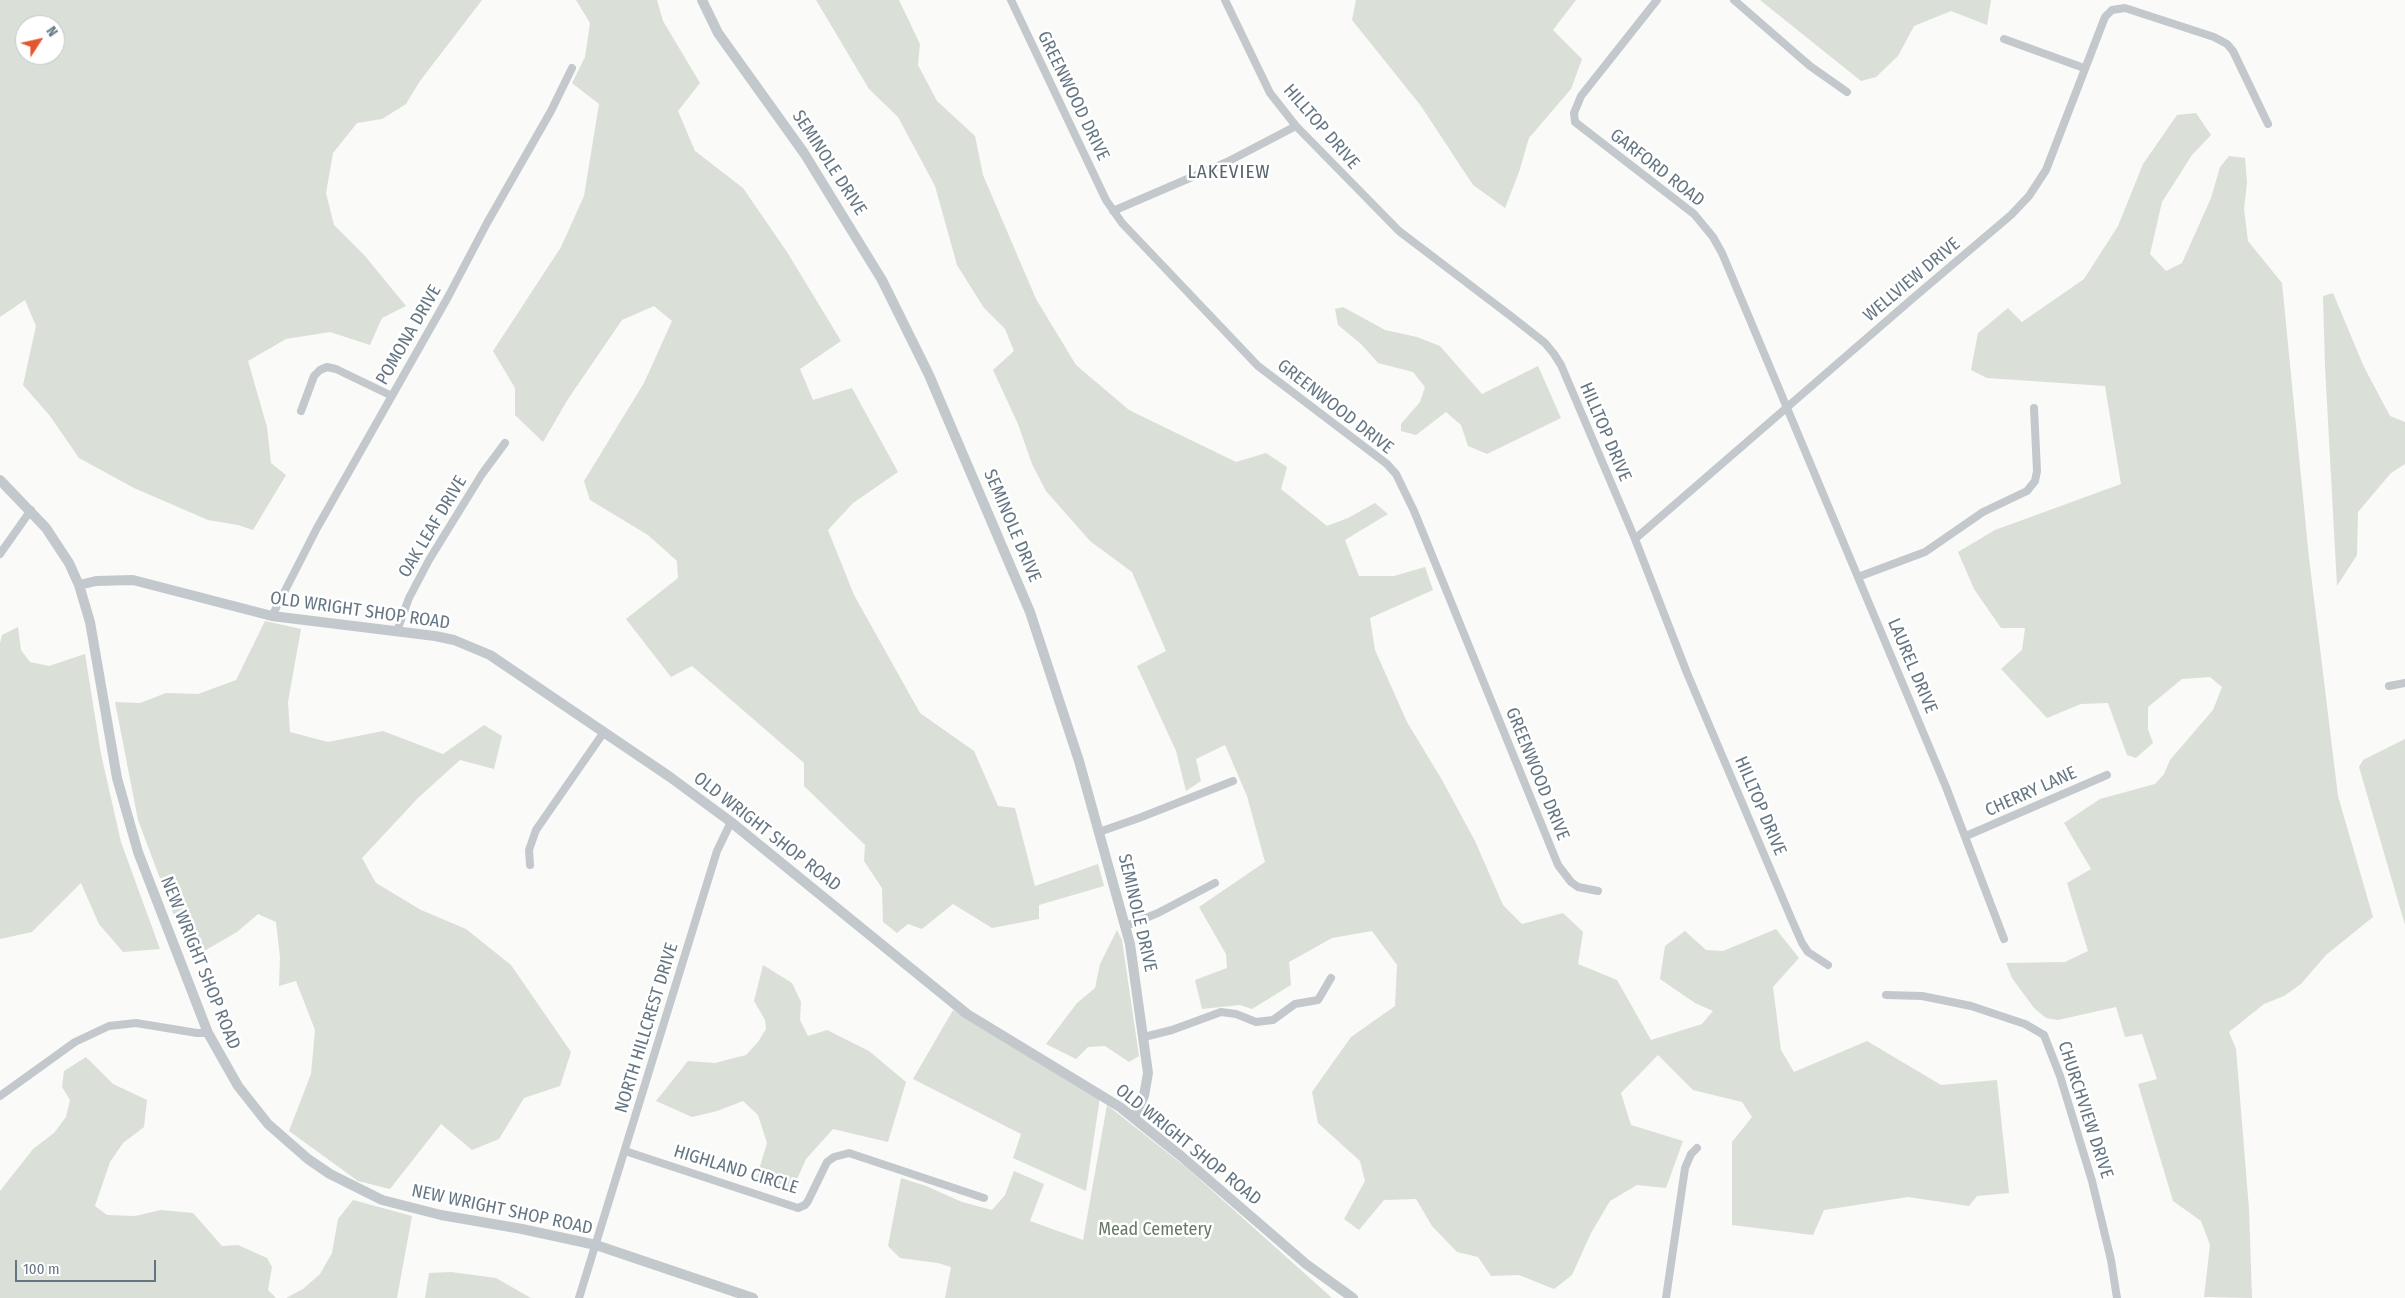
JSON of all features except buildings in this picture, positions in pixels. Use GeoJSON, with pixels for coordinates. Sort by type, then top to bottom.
{"type":"FeatureCollection","features":[{"type":"Feature","properties":{"kind":"street","name":"SEMINOLE DRIVE"},"geometry":{"type":"LineString","coordinates":[[702,0],[718,33],[794,139],[855,232],[906,326],[1042,642],[1126,926],[1148,1073],[1147,1086],[1134,1118]]}},
{"type":"Feature","properties":{"kind":"street","name":"GREENWOOD DRIVE"},"geometry":{"type":"LineString","coordinates":[[1011,0],[1113,211],[1134,237],[1258,366],[1364,447],[1396,474],[1414,511],[1558,865],[1571,882],[1578,887],[1598,891]]}},
{"type":"Feature","properties":{"kind":"street","name":"HILLTOP DRIVE"},"geometry":{"type":"LineString","coordinates":[[1225,0],[1270,93],[1296,126],[1399,231],[1545,344],[1561,365],[1635,539],[1687,673],[1794,926],[1808,952],[1828,965]]}},
{"type":"Feature","properties":{"kind":"street","name":"GARFORD ROAD"},"geometry":{"type":"LineString","coordinates":[[1657,0],[1581,96],[1574,113],[1575,122],[1694,214],[1713,237],[1726,260],[1787,407]]}},
{"type":"Feature","properties":{"kind":"street"},"geometry":{"type":"LineString","coordinates":[[1734,0],[1810,66],[1847,92]]}},
{"type":"Feature","properties":{"kind":"street","name":"WELLVIEW DRIVE"},"geometry":{"type":"LineString","coordinates":[[1635,539],[2012,215],[2029,196],[2046,170],[2084,68],[2107,14],[2118,8],[2142,14],[2214,37],[2226,44],[2233,51],[2268,124]]}},
{"type":"Feature","properties":{"kind":"street"},"geometry":{"type":"LineString","coordinates":[[2004,39],[2084,68]]}},
{"type":"Feature","properties":{"kind":"street","name":"POMONA DRIVE"},"geometry":{"type":"LineString","coordinates":[[272,616],[317,528],[551,111],[572,68]]}},
{"type":"Feature","properties":{"kind":"street"},"geometry":{"type":"LineString","coordinates":[[1113,211],[1227,162],[1296,126]]}},
{"type":"Feature","properties":{"kind":"street"},"geometry":{"type":"LineString","coordinates":[[301,411],[314,376],[320,370],[327,367],[336,369],[392,396]]}},
{"type":"Feature","properties":{"kind":"street","name":"LAUREL DRIVE"},"geometry":{"type":"LineString","coordinates":[[1787,407],[1966,836],[2004,939]]}},
{"type":"Feature","properties":{"kind":"street"},"geometry":{"type":"LineString","coordinates":[[1858,577],[1925,552],[1983,512],[2027,491],[2035,481],[2037,471],[2034,408]]}},
{"type":"Feature","properties":{"kind":"street","name":"OAK LEAF DRIVE"},"geometry":{"type":"LineString","coordinates":[[397,631],[409,598],[429,560],[482,474],[505,443]]}},
{"type":"Feature","properties":{"kind":"street","name":"NEW WRIGHT SHOP ROAD"},"geometry":{"type":"LineString","coordinates":[[0,480],[31,510],[59,547],[78,585],[90,622],[111,744],[128,819],[138,852],[208,1033],[238,1086],[268,1124],[308,1159],[348,1184],[382,1200],[411,1208],[522,1228],[596,1245],[753,1298]]}},
{"type":"Feature","properties":{"kind":"street"},"geometry":{"type":"LineString","coordinates":[[0,554],[31,510]]}},
{"type":"Feature","properties":{"kind":"street","name":"OLD WRIGHT SHOP ROAD"},"geometry":{"type":"LineString","coordinates":[[78,585],[96,581],[133,580],[272,616],[328,625],[397,631],[444,638],[474,647],[520,673],[731,822],[967,1014],[1096,1091],[1134,1118],[1306,1264],[1353,1298]]}},
{"type":"Feature","properties":{"kind":"street"},"geometry":{"type":"LineString","coordinates":[[2389,686],[2405,683]]}},
{"type":"Feature","properties":{"kind":"street"},"geometry":{"type":"LineString","coordinates":[[530,864],[529,850],[536,830],[604,732]]}},
{"type":"Feature","properties":{"kind":"street","name":"CHERRY LANE"},"geometry":{"type":"LineString","coordinates":[[1966,836],[2107,774]]}},
{"type":"Feature","properties":{"kind":"street"},"geometry":{"type":"LineString","coordinates":[[1099,832],[1233,781]]}},
{"type":"Feature","properties":{"kind":"street","name":"NORTH HILLCREST DRIVE"},"geometry":{"type":"LineString","coordinates":[[579,1298],[715,859],[731,822]]}},
{"type":"Feature","properties":{"kind":"street"},"geometry":{"type":"LineString","coordinates":[[1126,926],[1158,913],[1215,884]]}},
{"type":"Feature","properties":{"kind":"street"},"geometry":{"type":"LineString","coordinates":[[1144,1037],[1172,1030],[1221,1012],[1236,1014],[1256,1022],[1273,1020],[1295,1004],[1318,1000],[1331,978]]}},
{"type":"Feature","properties":{"kind":"street","name":"CHURCHVIEW DRIVE"},"geometry":{"type":"LineString","coordinates":[[1886,995],[1922,996],[1970,1006],[2025,1024],[2044,1035],[2060,1076],[2092,1181],[2111,1260],[2117,1298]]}},
{"type":"Feature","properties":{"kind":"street"},"geometry":{"type":"LineString","coordinates":[[0,1096],[75,1042],[109,1026],[136,1022],[197,1034],[208,1033]]}},
{"type":"Feature","properties":{"kind":"street"},"geometry":{"type":"LineString","coordinates":[[1666,1298],[1685,1168],[1691,1154],[1697,1148]]}},
{"type":"Feature","properties":{"kind":"street","name":"HIGHLAND CIRCLE"},"geometry":{"type":"LineString","coordinates":[[625,1151],[798,1208],[805,1205],[808,1201],[828,1162],[834,1157],[849,1153],[984,1198]]}},
{"type":"Feature","properties":{"kind":"green space"},"geometry":{"type":"Polygon","coordinates":[[[0,0],[482,0],[420,81],[406,104],[382,119],[357,123],[333,153],[326,193],[334,225],[365,256],[406,306],[382,318],[370,345],[330,332],[286,339],[248,361],[267,427],[271,463],[286,475],[253,530],[238,525],[208,520],[134,488],[79,458],[50,416],[23,385],[36,326],[25,300],[0,317],[0,0]]]}},
{"type":"Feature","properties":{"kind":"green space"},"geometry":{"type":"Polygon","coordinates":[[[576,0],[657,0],[663,21],[700,83],[678,111],[695,151],[743,188],[787,252],[841,341],[800,369],[813,400],[852,388],[898,472],[853,503],[828,530],[854,595],[920,713],[974,751],[998,806],[1015,808],[1035,886],[1098,864],[1104,886],[1039,905],[1039,919],[992,928],[953,904],[922,929],[908,924],[897,933],[883,922],[882,888],[864,861],[865,845],[804,786],[804,763],[692,666],[671,677],[626,619],[678,578],[677,561],[648,535],[590,500],[584,481],[644,383],[672,321],[654,306],[622,320],[568,399],[543,442],[515,415],[515,388],[493,351],[561,247],[584,196],[599,104],[572,83],[585,57],[590,23],[576,0]]]}},
{"type":"Feature","properties":{"kind":"green space"},"geometry":{"type":"Polygon","coordinates":[[[816,0],[899,0],[920,44],[918,65],[937,101],[975,136],[983,175],[1036,299],[1076,365],[1129,410],[1236,462],[1266,453],[1287,467],[1281,489],[1327,526],[1348,518],[1375,503],[1388,514],[1345,540],[1359,576],[1394,576],[1425,567],[1433,590],[1370,618],[1375,650],[1407,722],[1442,780],[1475,841],[1503,905],[1522,924],[1563,913],[1583,932],[1578,964],[1617,980],[1651,1040],[1702,1024],[1713,1011],[1695,1003],[1660,979],[1665,946],[1685,931],[1706,950],[1723,951],[1776,929],[1799,958],[1773,987],[1781,1050],[1794,1072],[1867,1041],[1941,1085],[1997,1080],[2009,1193],[1977,1196],[1969,1206],[1908,1197],[1824,1210],[1813,1235],[1732,1225],[1732,1142],[1752,1117],[1742,1102],[1693,1090],[1658,1055],[1621,1093],[1631,1125],[1683,1141],[1666,1188],[1637,1185],[1610,1201],[1591,1233],[1572,1275],[1554,1289],[1519,1275],[1491,1276],[1478,1257],[1457,1252],[1432,1226],[1416,1199],[1384,1200],[1359,1230],[1344,1219],[1365,1181],[1360,1161],[1318,1123],[1312,1092],[1351,1037],[1395,1006],[1397,965],[1372,931],[1332,938],[1289,962],[1291,985],[1252,1009],[1240,1005],[1202,1009],[1195,980],[1227,968],[1226,954],[1199,907],[1265,862],[1247,796],[1225,745],[1196,759],[1201,781],[1186,791],[1176,751],[1137,666],[1166,651],[1132,572],[1090,541],[1046,491],[1032,464],[1018,424],[993,370],[1014,351],[1005,329],[984,308],[957,265],[935,186],[898,117],[869,89],[816,0]]]}},
{"type":"Feature","properties":{"kind":"green space"},"geometry":{"type":"Polygon","coordinates":[[[1356,0],[1576,0],[1553,30],[1582,59],[1571,89],[1529,138],[1519,172],[1505,208],[1473,185],[1421,106],[1352,20],[1356,0]]]}},
{"type":"Feature","properties":{"kind":"green space"},"geometry":{"type":"Polygon","coordinates":[[[1760,0],[1991,0],[1987,25],[1951,11],[1914,26],[1898,56],[1876,77],[1861,81],[1760,0]]]}},
{"type":"Feature","properties":{"kind":"green space"},"geometry":{"type":"Polygon","coordinates":[[[2196,113],[2211,135],[2192,155],[2162,202],[2150,254],[2166,271],[2182,263],[2211,198],[2220,167],[2229,156],[2245,158],[2247,182],[2244,209],[2248,241],[2282,283],[2309,558],[2338,796],[2373,917],[2326,955],[2301,984],[2284,996],[2264,1004],[2229,1032],[2236,1049],[2249,1209],[2252,1298],[2204,1297],[2210,1245],[2201,1221],[2173,1201],[2138,1084],[2157,1079],[2142,1034],[2125,1037],[2116,1007],[2058,1020],[2046,1018],[2034,1008],[2012,978],[2006,963],[2065,962],[2088,951],[2067,883],[2091,869],[2064,823],[2100,799],[2155,784],[2164,774],[2170,760],[2213,710],[2222,687],[2210,677],[2182,679],[2148,707],[2148,729],[2153,743],[2136,758],[2127,755],[2108,703],[2081,704],[2047,718],[2001,669],[2022,650],[2025,628],[2001,628],[1974,589],[1958,552],[1995,530],[2121,484],[2105,386],[1987,378],[1971,370],[1978,333],[2008,308],[2022,322],[2084,279],[2118,226],[2143,164],[2177,115],[2196,113]]]}},
{"type":"Feature","properties":{"kind":"green space"},"geometry":{"type":"Polygon","coordinates":[[[2333,293],[2364,367],[2390,416],[2405,422],[2405,464],[2391,473],[2358,512],[2357,555],[2337,586],[2323,296],[2333,293]]]}},
{"type":"Feature","properties":{"kind":"green space"},"geometry":{"type":"Polygon","coordinates":[[[1343,307],[1385,330],[1417,337],[1440,346],[1482,394],[1538,366],[1561,418],[1487,454],[1468,446],[1461,425],[1446,412],[1416,435],[1401,431],[1401,424],[1420,402],[1425,387],[1413,372],[1378,363],[1361,344],[1338,325],[1335,309],[1343,307]]]}},
{"type":"Feature","properties":{"kind":"green space"},"geometry":{"type":"Polygon","coordinates":[[[265,621],[301,629],[288,702],[290,732],[328,742],[383,731],[443,754],[484,725],[502,736],[494,769],[460,760],[418,798],[362,858],[376,883],[421,910],[466,929],[511,965],[571,1052],[560,1086],[524,1098],[499,1139],[472,1150],[441,1124],[390,1189],[358,1181],[289,1131],[311,1074],[315,1030],[296,981],[279,986],[280,957],[276,922],[258,914],[237,932],[192,958],[179,929],[138,820],[115,702],[140,703],[166,693],[198,694],[236,680],[265,621]]]}},
{"type":"Feature","properties":{"kind":"green space"},"geometry":{"type":"Polygon","coordinates":[[[18,627],[21,650],[30,662],[49,666],[85,654],[101,754],[121,842],[160,949],[123,952],[99,924],[81,883],[32,932],[0,939],[0,643],[2,635],[18,627]]]}},
{"type":"Feature","properties":{"kind":"green space"},"geometry":{"type":"Polygon","coordinates":[[[2405,739],[2405,925],[2359,767],[2363,760],[2405,739]]]}},
{"type":"Feature","properties":{"kind":"green space"},"geometry":{"type":"Polygon","coordinates":[[[1117,930],[1122,940],[1139,1056],[1129,1062],[1105,1046],[1088,1047],[1076,1059],[1046,1044],[1077,1003],[1095,988],[1100,964],[1117,930]]]}},
{"type":"Feature","properties":{"kind":"green space"},"geometry":{"type":"Polygon","coordinates":[[[763,965],[792,983],[801,1002],[800,1020],[808,1036],[827,1030],[869,1051],[906,1082],[888,1142],[833,1129],[806,1159],[791,1193],[755,1183],[767,1143],[758,1115],[743,1101],[717,1111],[692,1117],[656,1101],[688,1061],[715,1063],[746,1055],[758,1042],[766,1029],[765,1020],[754,1001],[763,965]]]}},
{"type":"Feature","properties":{"kind":"green space"},"geometry":{"type":"Polygon","coordinates":[[[953,1010],[1100,1097],[1086,1191],[1013,1158],[1021,1134],[913,1079],[953,1010]]]}},
{"type":"Feature","properties":{"kind":"green space"},"geometry":{"type":"Polygon","coordinates":[[[86,1057],[113,1084],[147,1100],[144,1127],[123,1143],[110,1162],[95,1206],[107,1215],[135,1216],[161,1210],[193,1213],[222,1246],[238,1245],[267,1258],[272,1267],[268,1290],[276,1298],[0,1298],[0,1191],[33,1149],[54,1133],[66,1117],[70,1100],[62,1087],[64,1071],[86,1057]]]}},
{"type":"Feature","properties":{"kind":"green space","name":"Mead Cemetery"},"geometry":{"type":"Polygon","coordinates":[[[1107,1105],[1187,1168],[1332,1298],[945,1298],[951,1267],[938,1263],[900,1258],[888,1246],[901,1178],[926,1186],[962,1202],[992,1210],[1005,1195],[1014,1171],[1044,1184],[1030,1221],[1083,1240],[1107,1105]]]}},
{"type":"Feature","properties":{"kind":"green space"},"geometry":{"type":"Polygon","coordinates":[[[353,1200],[412,1216],[397,1298],[286,1298],[303,1289],[320,1274],[332,1253],[338,1219],[353,1200]]]}},
{"type":"Feature","properties":{"kind":"green space"},"geometry":{"type":"Polygon","coordinates":[[[451,1272],[496,1278],[531,1298],[425,1298],[429,1273],[451,1272]]]}},
{"type":"Feature","properties":{"kind":"district","name":"LAKEVIEW"},"geometry":{"type":"Point","coordinates":[1229,173]}}]}
